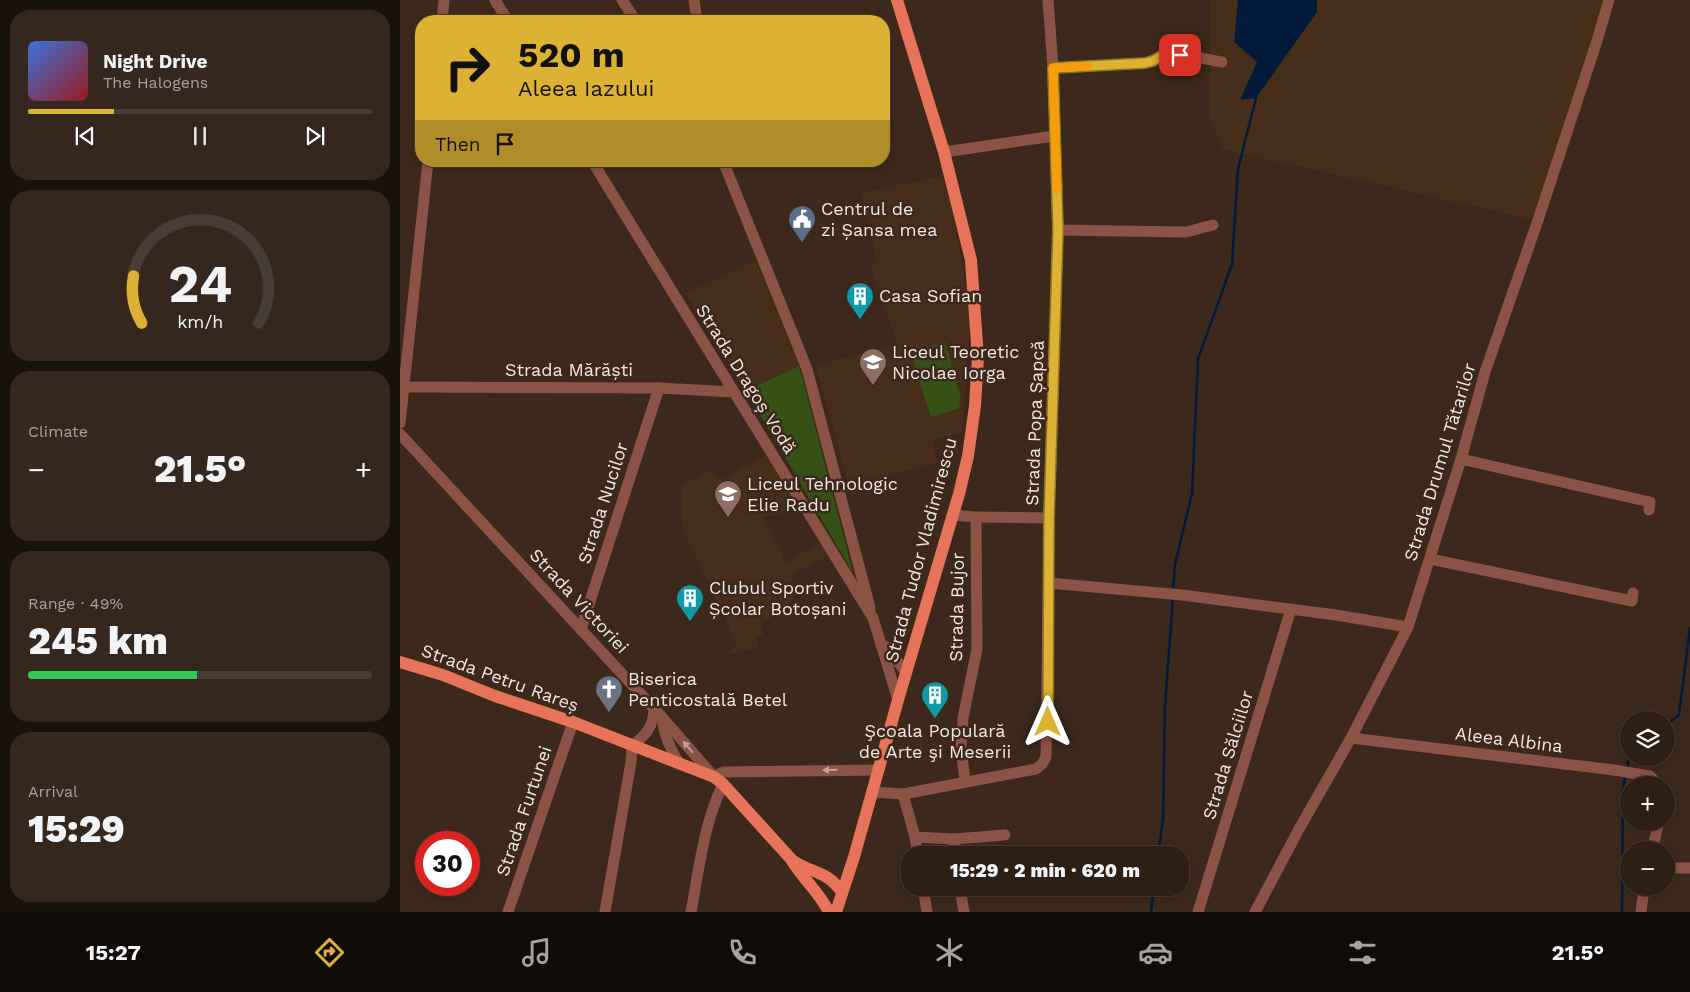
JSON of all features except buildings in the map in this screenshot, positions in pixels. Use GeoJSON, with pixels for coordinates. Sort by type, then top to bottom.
{"type":"FeatureCollection","features":[{"type":"Feature","properties":{"kind":"main road","name":"Strada Tudor Vladimirescu"},"geometry":{"type":"LineString","coordinates":[[836,912],[873,792],[952,515],[968,456],[975,406],[978,358],[971,260],[944,152],[896,0]]}},
{"type":"Feature","properties":{"kind":"main road","name":"Strada Petru Rareș"},"geometry":{"type":"LineString","coordinates":[[400,662],[443,675],[495,696],[573,722],[718,780]]}},
{"type":"Feature","properties":{"kind":"main road","name":"Strada Victoriei"},"geometry":{"type":"LineString","coordinates":[[718,780],[791,859],[800,874],[830,912]]}},
{"type":"Feature","properties":{"kind":"main road"},"geometry":{"type":"LineString","coordinates":[[822,873],[842,870],[854,857]]}},
{"type":"Feature","properties":{"kind":"main road","name":"Strada Victoriei"},"geometry":{"type":"LineString","coordinates":[[791,859],[804,868],[822,873],[833,881],[842,892]]}},
{"type":"Feature","properties":{"kind":"main road"},"geometry":{"type":"LineString","coordinates":[[811,886],[842,892]]}},
{"type":"Feature","properties":{"kind":"street"},"geometry":{"type":"LineString","coordinates":[[443,15],[444,0]]}},
{"type":"Feature","properties":{"kind":"street"},"geometry":{"type":"LineString","coordinates":[[495,0],[504,15]]}},
{"type":"Feature","properties":{"kind":"street"},"geometry":{"type":"LineString","coordinates":[[622,0],[632,15]]}},
{"type":"Feature","properties":{"kind":"street"},"geometry":{"type":"LineString","coordinates":[[694,0],[697,15]]}},
{"type":"Feature","properties":{"kind":"street","name":"Strada Popa Șapcă"},"geometry":{"type":"LineString","coordinates":[[873,792],[903,794],[1036,769],[1046,757],[1049,518],[1058,230],[1053,68],[1048,0]]}},
{"type":"Feature","properties":{"kind":"street","name":"Strada Drumul Tătarilor"},"geometry":{"type":"LineString","coordinates":[[1255,912],[1299,829],[1351,738],[1408,627],[1461,459],[1486,372],[1609,0]]}},
{"type":"Feature","properties":{"kind":"street"},"geometry":{"type":"LineString","coordinates":[[1053,68],[1145,63],[1168,55],[1180,55],[1222,62]]}},
{"type":"Feature","properties":{"kind":"street"},"geometry":{"type":"LineString","coordinates":[[944,152],[1054,136]]}},
{"type":"Feature","properties":{"kind":"street"},"geometry":{"type":"LineString","coordinates":[[400,423],[427,167]]}},
{"type":"Feature","properties":{"kind":"street","name":"Strada Dragoș Vodă"},"geometry":{"type":"LineString","coordinates":[[596,167],[873,618],[898,700]]}},
{"type":"Feature","properties":{"kind":"street"},"geometry":{"type":"LineString","coordinates":[[726,167],[807,369],[873,618]]}},
{"type":"Feature","properties":{"kind":"street"},"geometry":{"type":"LineString","coordinates":[[1058,230],[1186,232],[1213,225]]}},
{"type":"Feature","properties":{"kind":"street","name":"Strada Mărăști"},"geometry":{"type":"LineString","coordinates":[[403,387],[660,388],[734,392]]}},
{"type":"Feature","properties":{"kind":"street","name":"Strada Nucilor"},"geometry":{"type":"LineString","coordinates":[[581,629],[660,388]]}},
{"type":"Feature","properties":{"kind":"street","name":"Strada Victoriei"},"geometry":{"type":"LineString","coordinates":[[400,434],[654,708],[718,780]]}},
{"type":"Feature","properties":{"kind":"street"},"geometry":{"type":"LineString","coordinates":[[1461,459],[1650,502],[1649,510]]}},
{"type":"Feature","properties":{"kind":"street"},"geometry":{"type":"LineString","coordinates":[[952,515],[1049,518]]}},
{"type":"Feature","properties":{"kind":"street","name":"Strada Bujor"},"geometry":{"type":"LineString","coordinates":[[965,781],[961,748],[963,718],[977,649],[976,517]]}},
{"type":"Feature","properties":{"kind":"street"},"geometry":{"type":"LineString","coordinates":[[1430,559],[1632,601],[1633,593]]}},
{"type":"Feature","properties":{"kind":"street"},"geometry":{"type":"LineString","coordinates":[[1049,583],[1182,595],[1408,627]]}},
{"type":"Feature","properties":{"kind":"street","name":"Strada Sălciilor"},"geometry":{"type":"LineString","coordinates":[[1198,912],[1291,609]]}},
{"type":"Feature","properties":{"kind":"street"},"geometry":{"type":"LineString","coordinates":[[881,642],[906,672]]}},
{"type":"Feature","properties":{"kind":"street"},"geometry":{"type":"LineString","coordinates":[[605,912],[631,762],[632,746],[652,725],[654,708]]}},
{"type":"Feature","properties":{"kind":"street"},"geometry":{"type":"LineString","coordinates":[[662,717],[668,746],[678,763]]}},
{"type":"Feature","properties":{"kind":"street","name":"Strada Furtunei"},"geometry":{"type":"LineString","coordinates":[[508,912],[573,722]]}},
{"type":"Feature","properties":{"kind":"street","name":"Aleea Albina"},"geometry":{"type":"LineString","coordinates":[[1351,738],[1650,776]]}},
{"type":"Feature","properties":{"kind":"street"},"geometry":{"type":"LineString","coordinates":[[691,912],[718,780],[723,772],[879,770]]}},
{"type":"Feature","properties":{"kind":"street"},"geometry":{"type":"LineString","coordinates":[[903,794],[917,846]]}},
{"type":"Feature","properties":{"kind":"street"},"geometry":{"type":"LineString","coordinates":[[915,836],[954,839],[1005,835]]}},
{"type":"Feature","properties":{"kind":"street"},"geometry":{"type":"LineString","coordinates":[[954,839],[955,846]]}},
{"type":"Feature","properties":{"kind":"street"},"geometry":{"type":"LineString","coordinates":[[1675,868],[1690,868]]}},
{"type":"Feature","properties":{"kind":"street"},"geometry":{"type":"LineString","coordinates":[[924,896],[926,912]]}},
{"type":"Feature","properties":{"kind":"street"},"geometry":{"type":"LineString","coordinates":[[961,896],[964,912]]}},
{"type":"Feature","properties":{"kind":"street"},"geometry":{"type":"LineString","coordinates":[[1641,912],[1643,896]]}},
{"type":"Feature","properties":{"kind":"shaded area"},"geometry":{"type":"Polygon","coordinates":[[[1211,0],[1608,0],[1543,222],[1223,149],[1209,116],[1211,0]]]}},
{"type":"Feature","properties":{"kind":"shaded area"},"geometry":{"type":"Polygon","coordinates":[[[942,176],[952,209],[966,285],[970,323],[962,433],[933,440],[937,462],[849,487],[816,366],[897,343],[870,265],[877,261],[861,193],[942,176]]]}},
{"type":"Feature","properties":{"kind":"shaded area"},"geometry":{"type":"Polygon","coordinates":[[[756,261],[799,366],[746,391],[685,293],[756,261]]]}},
{"type":"Feature","properties":{"kind":"shaded area"},"geometry":{"type":"Polygon","coordinates":[[[767,455],[801,509],[764,517],[786,563],[820,543],[828,555],[791,576],[796,588],[792,602],[785,605],[784,612],[761,623],[763,634],[756,639],[758,648],[727,654],[737,644],[683,530],[682,486],[713,469],[719,480],[767,455]]]}},
{"type":"Feature","properties":{"kind":"green space"},"geometry":{"type":"Polygon","coordinates":[[[945,342],[961,398],[959,408],[931,417],[910,351],[945,342]]]}},
{"type":"Feature","properties":{"kind":"green space"},"geometry":{"type":"Polygon","coordinates":[[[799,366],[804,384],[853,573],[746,391],[799,366]]]}},
{"type":"Feature","properties":{"kind":"water"},"geometry":{"type":"Polygon","coordinates":[[[1238,0],[1317,0],[1317,12],[1256,98],[1240,100],[1257,62],[1234,42],[1238,0]]]}},
{"type":"Feature","properties":{"kind":"waterway"},"geometry":{"type":"LineString","coordinates":[[1173,592],[1175,564],[1192,494],[1198,359],[1232,264],[1238,169],[1256,98]]}},
{"type":"Feature","properties":{"kind":"waterway"},"geometry":{"type":"LineString","coordinates":[[1159,846],[1163,819],[1165,706],[1173,597]]}},
{"type":"Feature","properties":{"kind":"waterway"},"geometry":{"type":"LineString","coordinates":[[1675,718],[1679,715],[1690,628]]}},
{"type":"Feature","properties":{"kind":"waterway"},"geometry":{"type":"LineString","coordinates":[[1622,912],[1623,831]]}},
{"type":"Feature","properties":{"kind":"waterway"},"geometry":{"type":"LineString","coordinates":[[1151,912],[1153,896]]}},
{"type":"Feature","properties":{"kind":"slow traffic"},"geometry":{"type":"LineString","coordinates":[[1057,189],[1053,68],[1088,66]]}},
{"type":"Feature","properties":{"kind":"place","name":"Centrul de zi Șansa mea"},"geometry":{"type":"Point","coordinates":[802,243]}},
{"type":"Feature","properties":{"kind":"place","name":"Casa Sofian"},"geometry":{"type":"Point","coordinates":[860,320]}},
{"type":"Feature","properties":{"kind":"place","name":"Liceul Teoretic Nicolae Iorga"},"geometry":{"type":"Point","coordinates":[873,386]}},
{"type":"Feature","properties":{"kind":"place","name":"Liceul Tehnologic Elie Radu"},"geometry":{"type":"Point","coordinates":[728,518]}},
{"type":"Feature","properties":{"kind":"place","name":"Clubul Sportiv Școlar Botoșani"},"geometry":{"type":"Point","coordinates":[690,622]}},
{"type":"Feature","properties":{"kind":"place","name":"Biserica Penticostală Betel"},"geometry":{"type":"Point","coordinates":[609,713]}},
{"type":"Feature","properties":{"kind":"place","name":"Şcoala Populară de Arte şi Meserii"},"geometry":{"type":"Point","coordinates":[935,719]}},
{"type":"Feature","properties":{"kind":"route"},"geometry":{"type":"LineString","coordinates":[[1048,722],[1049,518],[1058,230],[1053,68],[1145,63],[1161,56],[1180,55]]}}]}
